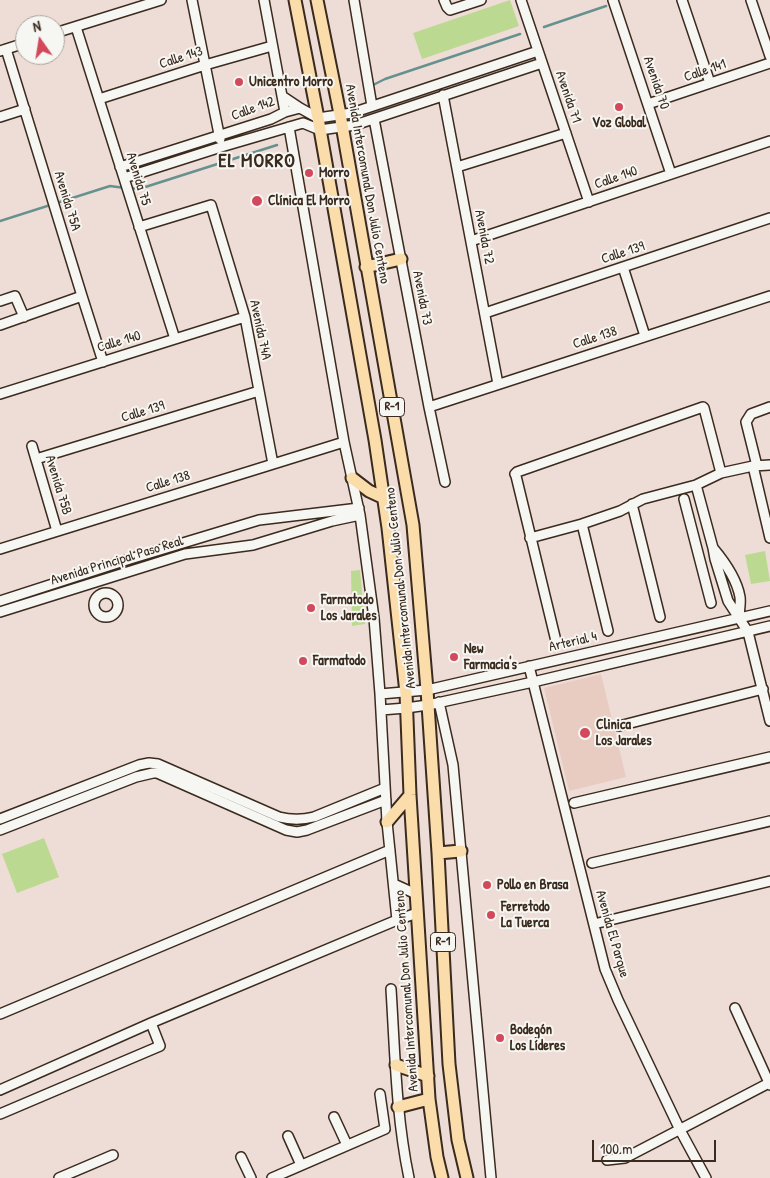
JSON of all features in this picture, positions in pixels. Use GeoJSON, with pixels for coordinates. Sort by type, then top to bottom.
{"type":"FeatureCollection","features":[{"type":"Feature","properties":{"kind":"main road","name":"Avenida Intercomunal Don Julio Centeno"},"geometry":{"type":"LineString","coordinates":[[295,0],[376,440],[388,528],[406,693],[410,795],[429,1099],[442,1178]]}},
{"type":"Feature","properties":{"kind":"main road","name":"Avenida Intercomunal Don Julio Centeno"},"geometry":{"type":"LineString","coordinates":[[316,0],[340,114],[413,525],[427,690],[434,704],[438,853],[449,1064],[458,1140],[467,1178]]}},
{"type":"Feature","properties":{"kind":"main road"},"geometry":{"type":"LineString","coordinates":[[366,267],[401,259]]}},
{"type":"Feature","properties":{"kind":"main road"},"geometry":{"type":"LineString","coordinates":[[352,478],[369,491],[384,498]]}},
{"type":"Feature","properties":{"kind":"main road"},"geometry":{"type":"LineString","coordinates":[[388,822],[410,795]]}},
{"type":"Feature","properties":{"kind":"main road"},"geometry":{"type":"LineString","coordinates":[[438,853],[462,850]]}},
{"type":"Feature","properties":{"kind":"main road"},"geometry":{"type":"LineString","coordinates":[[396,1065],[428,1076]]}},
{"type":"Feature","properties":{"kind":"main road"},"geometry":{"type":"LineString","coordinates":[[398,1107],[429,1099]]}},
{"type":"Feature","properties":{"kind":"street"},"geometry":{"type":"LineString","coordinates":[[65,30],[160,0]]}},
{"type":"Feature","properties":{"kind":"street"},"geometry":{"type":"LineString","coordinates":[[192,0],[221,147]]}},
{"type":"Feature","properties":{"kind":"street"},"geometry":{"type":"LineString","coordinates":[[264,0],[285,112]]}},
{"type":"Feature","properties":{"kind":"street","name":"Avenida Intercomunal Don Julio Centeno"},"geometry":{"type":"LineString","coordinates":[[354,0],[372,106]]}},
{"type":"Feature","properties":{"kind":"street"},"geometry":{"type":"LineString","coordinates":[[444,0],[450,10],[480,0]]}},
{"type":"Feature","properties":{"kind":"street","name":"Avenida 71"},"geometry":{"type":"LineString","coordinates":[[521,0],[589,202]]}},
{"type":"Feature","properties":{"kind":"street","name":"Avenida 70"},"geometry":{"type":"LineString","coordinates":[[613,0],[671,174]]}},
{"type":"Feature","properties":{"kind":"street"},"geometry":{"type":"LineString","coordinates":[[682,0],[710,84]]}},
{"type":"Feature","properties":{"kind":"street"},"geometry":{"type":"LineString","coordinates":[[751,0],[770,56]]}},
{"type":"Feature","properties":{"kind":"street","name":"Avenida 75"},"geometry":{"type":"LineString","coordinates":[[76,27],[175,339]]}},
{"type":"Feature","properties":{"kind":"street"},"geometry":{"type":"LineString","coordinates":[[3,50],[15,46]]}},
{"type":"Feature","properties":{"kind":"street","name":"Calle 143"},"geometry":{"type":"LineString","coordinates":[[99,99],[272,46]]}},
{"type":"Feature","properties":{"kind":"street","name":"Avenida 75A"},"geometry":{"type":"LineString","coordinates":[[3,50],[25,109],[103,362]]}},
{"type":"Feature","properties":{"kind":"street"},"geometry":{"type":"LineString","coordinates":[[282,96],[318,118],[352,112],[372,106],[538,51]]}},
{"type":"Feature","properties":{"kind":"street","name":"Calle 142"},"geometry":{"type":"LineString","coordinates":[[125,184],[221,147],[302,123],[320,130],[354,125],[542,63]]}},
{"type":"Feature","properties":{"kind":"street","name":"Calle 141"},"geometry":{"type":"LineString","coordinates":[[648,104],[770,64]]}},
{"type":"Feature","properties":{"kind":"street","name":"Avenida 72"},"geometry":{"type":"LineString","coordinates":[[444,95],[498,384]]}},
{"type":"Feature","properties":{"kind":"street","name":"Calle 142"},"geometry":{"type":"LineString","coordinates":[[120,167],[300,108]]}},
{"type":"Feature","properties":{"kind":"street"},"geometry":{"type":"LineString","coordinates":[[0,117],[25,109]]}},
{"type":"Feature","properties":{"kind":"street","name":"Avenida 73"},"geometry":{"type":"LineString","coordinates":[[374,118],[445,482]]}},
{"type":"Feature","properties":{"kind":"street","name":"Avenida Intercomunal Don Julio Centeno"},"geometry":{"type":"LineString","coordinates":[[289,127],[344,442],[360,512],[374,618],[385,788],[398,920]]}},
{"type":"Feature","properties":{"kind":"street"},"geometry":{"type":"LineString","coordinates":[[457,167],[566,133]]}},
{"type":"Feature","properties":{"kind":"street","name":"Calle 140"},"geometry":{"type":"LineString","coordinates":[[471,242],[770,141]]}},
{"type":"Feature","properties":{"kind":"street","name":"Avenida 74A"},"geometry":{"type":"LineString","coordinates":[[139,227],[211,205],[245,317],[273,464]]}},
{"type":"Feature","properties":{"kind":"street","name":"Calle 139"},"geometry":{"type":"LineString","coordinates":[[485,313],[770,218]]}},
{"type":"Feature","properties":{"kind":"street"},"geometry":{"type":"LineString","coordinates":[[623,267],[645,336]]}},
{"type":"Feature","properties":{"kind":"street"},"geometry":{"type":"LineString","coordinates":[[0,301],[15,296],[24,317]]}},
{"type":"Feature","properties":{"kind":"street"},"geometry":{"type":"LineString","coordinates":[[0,325],[82,296]]}},
{"type":"Feature","properties":{"kind":"street","name":"Calle 138"},"geometry":{"type":"LineString","coordinates":[[429,407],[770,296]]}},
{"type":"Feature","properties":{"kind":"street","name":"Calle 140"},"geometry":{"type":"LineString","coordinates":[[0,394],[245,317]]}},
{"type":"Feature","properties":{"kind":"street","name":"Calle 139"},"geometry":{"type":"LineString","coordinates":[[36,459],[259,391]]}},
{"type":"Feature","properties":{"kind":"street"},"geometry":{"type":"LineString","coordinates":[[556,641],[530,538],[516,472],[702,407],[704,408],[721,473]]}},
{"type":"Feature","properties":{"kind":"street"},"geometry":{"type":"LineString","coordinates":[[770,407],[751,414],[746,422],[770,538]]}},
{"type":"Feature","properties":{"kind":"street","name":"Calle 138"},"geometry":{"type":"LineString","coordinates":[[0,549],[344,442]]}},
{"type":"Feature","properties":{"kind":"street","name":"Avenida 75B"},"geometry":{"type":"LineString","coordinates":[[32,446],[57,531]]}},
{"type":"Feature","properties":{"kind":"street"},"geometry":{"type":"LineString","coordinates":[[530,538],[582,524],[620,511],[644,499],[696,485],[721,473],[770,465]]}},
{"type":"Feature","properties":{"kind":"street"},"geometry":{"type":"LineString","coordinates":[[696,485],[713,548],[731,573],[740,598],[739,618],[748,632],[770,721]]}},
{"type":"Feature","properties":{"kind":"street"},"geometry":{"type":"LineString","coordinates":[[684,499],[711,603]]}},
{"type":"Feature","properties":{"kind":"street"},"geometry":{"type":"LineString","coordinates":[[632,504],[660,618]]}},
{"type":"Feature","properties":{"kind":"street","name":"Avenida Principal Paso Real"},"geometry":{"type":"LineString","coordinates":[[0,601],[258,520],[360,512]]}},
{"type":"Feature","properties":{"kind":"street","name":"Avenida Principal Paso Real"},"geometry":{"type":"LineString","coordinates":[[0,612],[185,554],[253,545],[360,512]]}},
{"type":"Feature","properties":{"kind":"street"},"geometry":{"type":"LineString","coordinates":[[582,524],[608,631]]}},
{"type":"Feature","properties":{"kind":"street"},"geometry":{"type":"LineString","coordinates":[[692,531],[708,528]]}},
{"type":"Feature","properties":{"kind":"street"},"geometry":{"type":"LineString","coordinates":[[220,531],[224,549]]}},
{"type":"Feature","properties":{"kind":"street"},"geometry":{"type":"LineString","coordinates":[[99,569],[103,594]]}},
{"type":"Feature","properties":{"kind":"street","name":"Arterial 4"},"geometry":{"type":"LineString","coordinates":[[380,694],[427,690],[770,611]]}},
{"type":"Feature","properties":{"kind":"street"},"geometry":{"type":"LineString","coordinates":[[381,710],[434,704],[770,626]]}},
{"type":"Feature","properties":{"kind":"street","name":"Avenida El Parque"},"geometry":{"type":"LineString","coordinates":[[529,666],[605,970],[680,1130],[706,1178]]}},
{"type":"Feature","properties":{"kind":"street"},"geometry":{"type":"LineString","coordinates":[[619,726],[763,689]]}},
{"type":"Feature","properties":{"kind":"street","name":"Avenida Intercomunal Don Julio Centeno"},"geometry":{"type":"LineString","coordinates":[[434,704],[453,765],[491,1178]]}},
{"type":"Feature","properties":{"kind":"street"},"geometry":{"type":"LineString","coordinates":[[574,803],[770,757]]}},
{"type":"Feature","properties":{"kind":"street"},"geometry":{"type":"LineString","coordinates":[[0,819],[14,819],[136,777],[158,764],[279,817],[291,820],[314,817],[385,788]]}},
{"type":"Feature","properties":{"kind":"street"},"geometry":{"type":"LineString","coordinates":[[152,768],[157,773],[286,830],[297,832],[307,830],[386,800]]}},
{"type":"Feature","properties":{"kind":"street"},"geometry":{"type":"LineString","coordinates":[[0,830],[14,819]]}},
{"type":"Feature","properties":{"kind":"street"},"geometry":{"type":"LineString","coordinates":[[592,863],[770,822]]}},
{"type":"Feature","properties":{"kind":"street"},"geometry":{"type":"LineString","coordinates":[[0,1014],[390,850]]}},
{"type":"Feature","properties":{"kind":"street"},"geometry":{"type":"LineString","coordinates":[[594,924],[770,881]]}},
{"type":"Feature","properties":{"kind":"street"},"geometry":{"type":"LineString","coordinates":[[394,884],[416,894]]}},
{"type":"Feature","properties":{"kind":"street"},"geometry":{"type":"LineString","coordinates":[[0,1090],[151,1024],[417,913]]}},
{"type":"Feature","properties":{"kind":"street","name":"Avenida Intercomunal Don Julio Centeno"},"geometry":{"type":"LineString","coordinates":[[391,989],[398,1107],[409,1178]]}},
{"type":"Feature","properties":{"kind":"street"},"geometry":{"type":"LineString","coordinates":[[607,1160],[625,1158],[770,1084],[735,1008]]}},
{"type":"Feature","properties":{"kind":"street"},"geometry":{"type":"LineString","coordinates":[[0,1114],[160,1046],[151,1024]]}},
{"type":"Feature","properties":{"kind":"street"},"geometry":{"type":"LineString","coordinates":[[272,1178],[385,1129],[380,1094]]}},
{"type":"Feature","properties":{"kind":"street"},"geometry":{"type":"LineString","coordinates":[[334,1116],[347,1145]]}},
{"type":"Feature","properties":{"kind":"street"},"geometry":{"type":"LineString","coordinates":[[288,1136],[301,1165]]}},
{"type":"Feature","properties":{"kind":"street"},"geometry":{"type":"LineString","coordinates":[[59,1178],[113,1155]]}},
{"type":"Feature","properties":{"kind":"street"},"geometry":{"type":"LineString","coordinates":[[242,1157],[251,1178]]}},
{"type":"Feature","properties":{"kind":"shaded area","name":"Clinica Los Jarales"},"geometry":{"type":"Polygon","coordinates":[[[601,674],[626,777],[569,791],[544,688],[601,674]]]}},
{"type":"Feature","properties":{"kind":"green space"},"geometry":{"type":"Polygon","coordinates":[[[510,0],[519,26],[422,59],[413,33],[510,0]]]}},
{"type":"Feature","properties":{"kind":"green space"},"geometry":{"type":"Polygon","coordinates":[[[765,551],[770,581],[751,584],[745,555],[765,551]]]}},
{"type":"Feature","properties":{"kind":"green space"},"geometry":{"type":"Polygon","coordinates":[[[360,570],[365,624],[352,626],[351,571],[360,570]]]}},
{"type":"Feature","properties":{"kind":"green space"},"geometry":{"type":"Polygon","coordinates":[[[44,838],[59,877],[17,893],[2,854],[44,838]]]}},
{"type":"Feature","properties":{"kind":"waterway"},"geometry":{"type":"LineString","coordinates":[[544,27],[606,6]]}},
{"type":"Feature","properties":{"kind":"waterway"},"geometry":{"type":"LineString","coordinates":[[373,85],[385,79],[520,34]]}},
{"type":"Feature","properties":{"kind":"waterway"},"geometry":{"type":"LineString","coordinates":[[130,188],[139,189],[277,145]]}},
{"type":"Feature","properties":{"kind":"waterway"},"geometry":{"type":"LineString","coordinates":[[0,221],[110,186],[125,188]]}},
{"type":"Feature","properties":{"kind":"place","name":"Unicentro Morro"},"geometry":{"type":"Point","coordinates":[239,82]}},
{"type":"Feature","properties":{"kind":"place","name":"Voz Global"},"geometry":{"type":"Point","coordinates":[619,107]}},
{"type":"Feature","properties":{"kind":"place","name":"Morro"},"geometry":{"type":"Point","coordinates":[309,173]}},
{"type":"Feature","properties":{"kind":"place","name":"Clínica El Morro"},"geometry":{"type":"Point","coordinates":[257,201]}},
{"type":"Feature","properties":{"kind":"place","name":"Farmatodo Los Jarales"},"geometry":{"type":"Point","coordinates":[311,608]}},
{"type":"Feature","properties":{"kind":"place","name":"New Farmacia's"},"geometry":{"type":"Point","coordinates":[454,657]}},
{"type":"Feature","properties":{"kind":"place","name":"Farmatodo"},"geometry":{"type":"Point","coordinates":[303,661]}},
{"type":"Feature","properties":{"kind":"place","name":"Clinica Los Jarales"},"geometry":{"type":"Point","coordinates":[585,733]}},
{"type":"Feature","properties":{"kind":"place","name":"Pollo en Brasa"},"geometry":{"type":"Point","coordinates":[487,885]}},
{"type":"Feature","properties":{"kind":"place","name":"Ferretodo La Tuerca"},"geometry":{"type":"Point","coordinates":[491,915]}},
{"type":"Feature","properties":{"kind":"place","name":"Bodegón Los Líderes"},"geometry":{"type":"Point","coordinates":[500,1038]}},
{"type":"Feature","properties":{"kind":"district","name":"EL MORRO"},"geometry":{"type":"Point","coordinates":[257,162]}}]}
